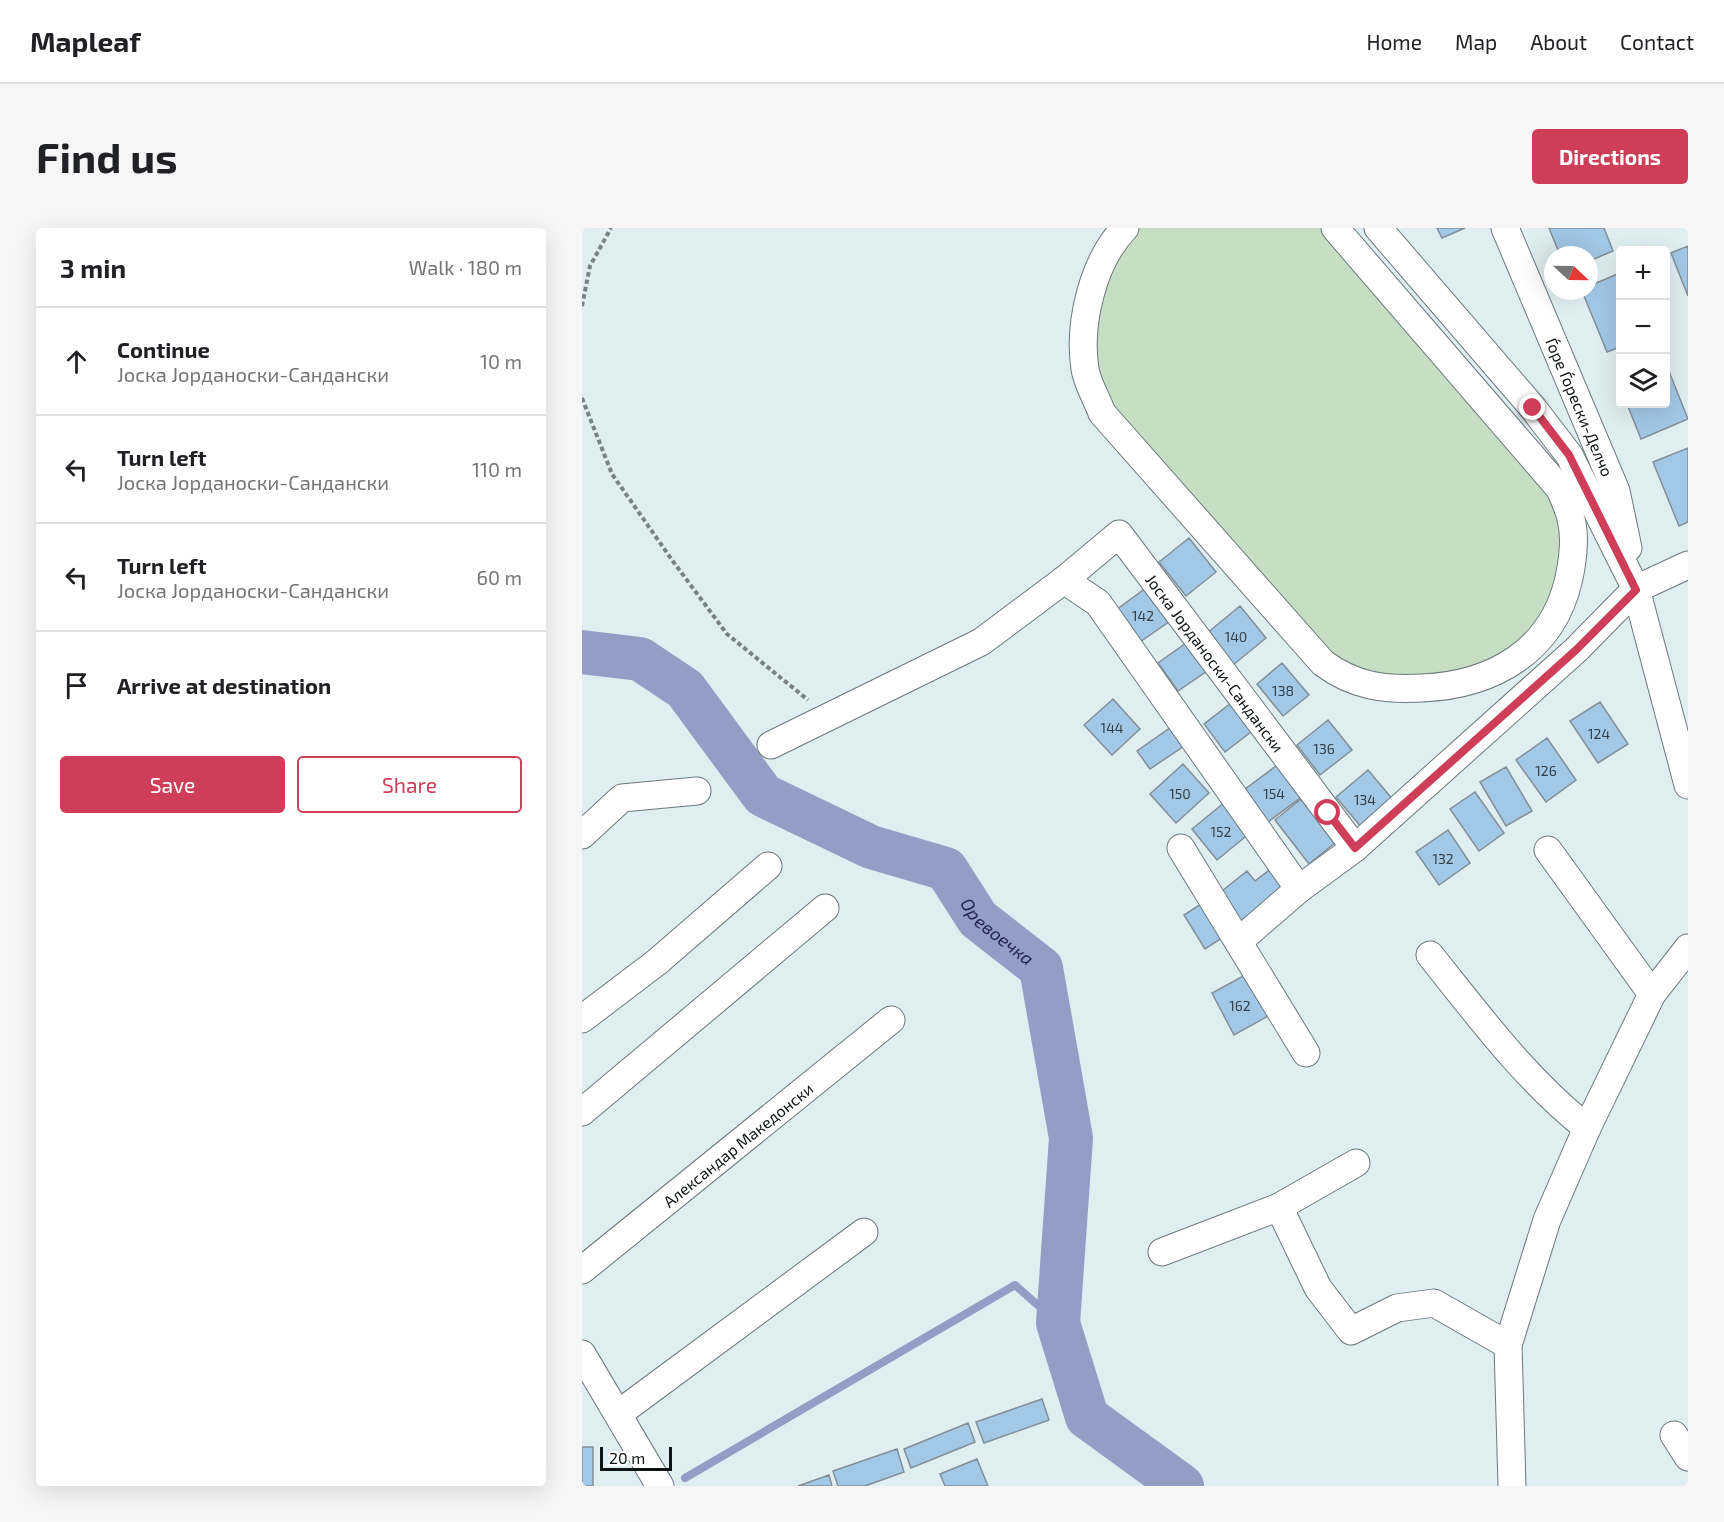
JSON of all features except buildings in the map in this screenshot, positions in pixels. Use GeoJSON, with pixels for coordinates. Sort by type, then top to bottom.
{"type":"FeatureCollection","features":[{"type":"Feature","properties":{"kind":"street"},"geometry":{"type":"LineString","coordinates":[[1125,228],[1111,243],[1092,293],[1084,331],[1085,370],[1102,413],[1323,663],[1342,677],[1380,688],[1452,687],[1492,674],[1524,654],[1545,634],[1565,598],[1574,556],[1572,520],[1560,489],[1335,228]]}},
{"type":"Feature","properties":{"kind":"street"},"geometry":{"type":"LineString","coordinates":[[1378,228],[1533,408],[1569,455],[1636,590],[1688,785]]}},
{"type":"Feature","properties":{"kind":"street","name":"Ѓоре Ѓорески-Делчо"},"geometry":{"type":"LineString","coordinates":[[1505,228],[1616,491],[1636,590]]}},
{"type":"Feature","properties":{"kind":"street"},"geometry":{"type":"LineString","coordinates":[[1508,428],[1533,408]]}},
{"type":"Feature","properties":{"kind":"street","name":"Јоска Јорданоски-Сандански"},"geometry":{"type":"LineString","coordinates":[[771,745],[981,642],[1064,580],[1119,534],[1355,848]]}},
{"type":"Feature","properties":{"kind":"street"},"geometry":{"type":"LineString","coordinates":[[1239,941],[1299,888],[1355,848],[1576,650],[1636,590],[1688,566]]}},
{"type":"Feature","properties":{"kind":"street"},"geometry":{"type":"LineString","coordinates":[[1064,580],[1098,603],[1299,888]]}},
{"type":"Feature","properties":{"kind":"street"},"geometry":{"type":"LineString","coordinates":[[582,836],[622,798],[697,791]]}},
{"type":"Feature","properties":{"kind":"street"},"geometry":{"type":"LineString","coordinates":[[1180,848],[1306,1053]]}},
{"type":"Feature","properties":{"kind":"street"},"geometry":{"type":"LineString","coordinates":[[1548,850],[1653,994]]}},
{"type":"Feature","properties":{"kind":"street"},"geometry":{"type":"LineString","coordinates":[[582,1019],[657,962],[768,866]]}},
{"type":"Feature","properties":{"kind":"street"},"geometry":{"type":"LineString","coordinates":[[582,1112],[825,908]]}},
{"type":"Feature","properties":{"kind":"street"},"geometry":{"type":"LineString","coordinates":[[1512,1486],[1508,1345],[1547,1220],[1587,1128],[1653,994],[1688,948]]}},
{"type":"Feature","properties":{"kind":"street"},"geometry":{"type":"LineString","coordinates":[[1430,955],[1508,1053],[1558,1105],[1587,1128]]}},
{"type":"Feature","properties":{"kind":"street","name":"Александар Македонски"},"geometry":{"type":"LineString","coordinates":[[582,1270],[891,1020]]}},
{"type":"Feature","properties":{"kind":"street"},"geometry":{"type":"LineString","coordinates":[[1162,1252],[1279,1208],[1356,1163]]}},
{"type":"Feature","properties":{"kind":"street"},"geometry":{"type":"LineString","coordinates":[[1279,1208],[1318,1288],[1351,1331],[1397,1308],[1434,1303],[1508,1345]]}},
{"type":"Feature","properties":{"kind":"street"},"geometry":{"type":"LineString","coordinates":[[618,1414],[864,1232]]}},
{"type":"Feature","properties":{"kind":"street"},"geometry":{"type":"LineString","coordinates":[[582,1354],[660,1486]]}},
{"type":"Feature","properties":{"kind":"path"},"geometry":{"type":"LineString","coordinates":[[582,306],[590,266],[611,228]]}},
{"type":"Feature","properties":{"kind":"path"},"geometry":{"type":"LineString","coordinates":[[582,398],[612,474],[727,634],[827,716]]}},
{"type":"Feature","properties":{"kind":"green space"},"geometry":{"type":"Polygon","coordinates":[[[1125,228],[1335,228],[1560,489],[1565,598],[1492,674],[1343,677],[1102,413],[1084,331],[1125,228]]]}},
{"type":"Feature","properties":{"kind":"waterway","name":"Оревоечка"},"geometry":{"type":"LineString","coordinates":[[582,652],[640,659],[685,689],[763,795],[871,847],[946,869],[978,919],[1041,968],[1071,1138],[1058,1323],[1087,1417],[1182,1486]]}},
{"type":"Feature","properties":{"kind":"waterway"},"geometry":{"type":"LineString","coordinates":[[685,1478],[1015,1285],[1058,1323]]}},
{"type":"Feature","properties":{"kind":"route"},"geometry":{"type":"LineString","coordinates":[[1328,813],[1355,848],[1576,650],[1636,590],[1599,511],[1569,455],[1533,408]]}}]}
